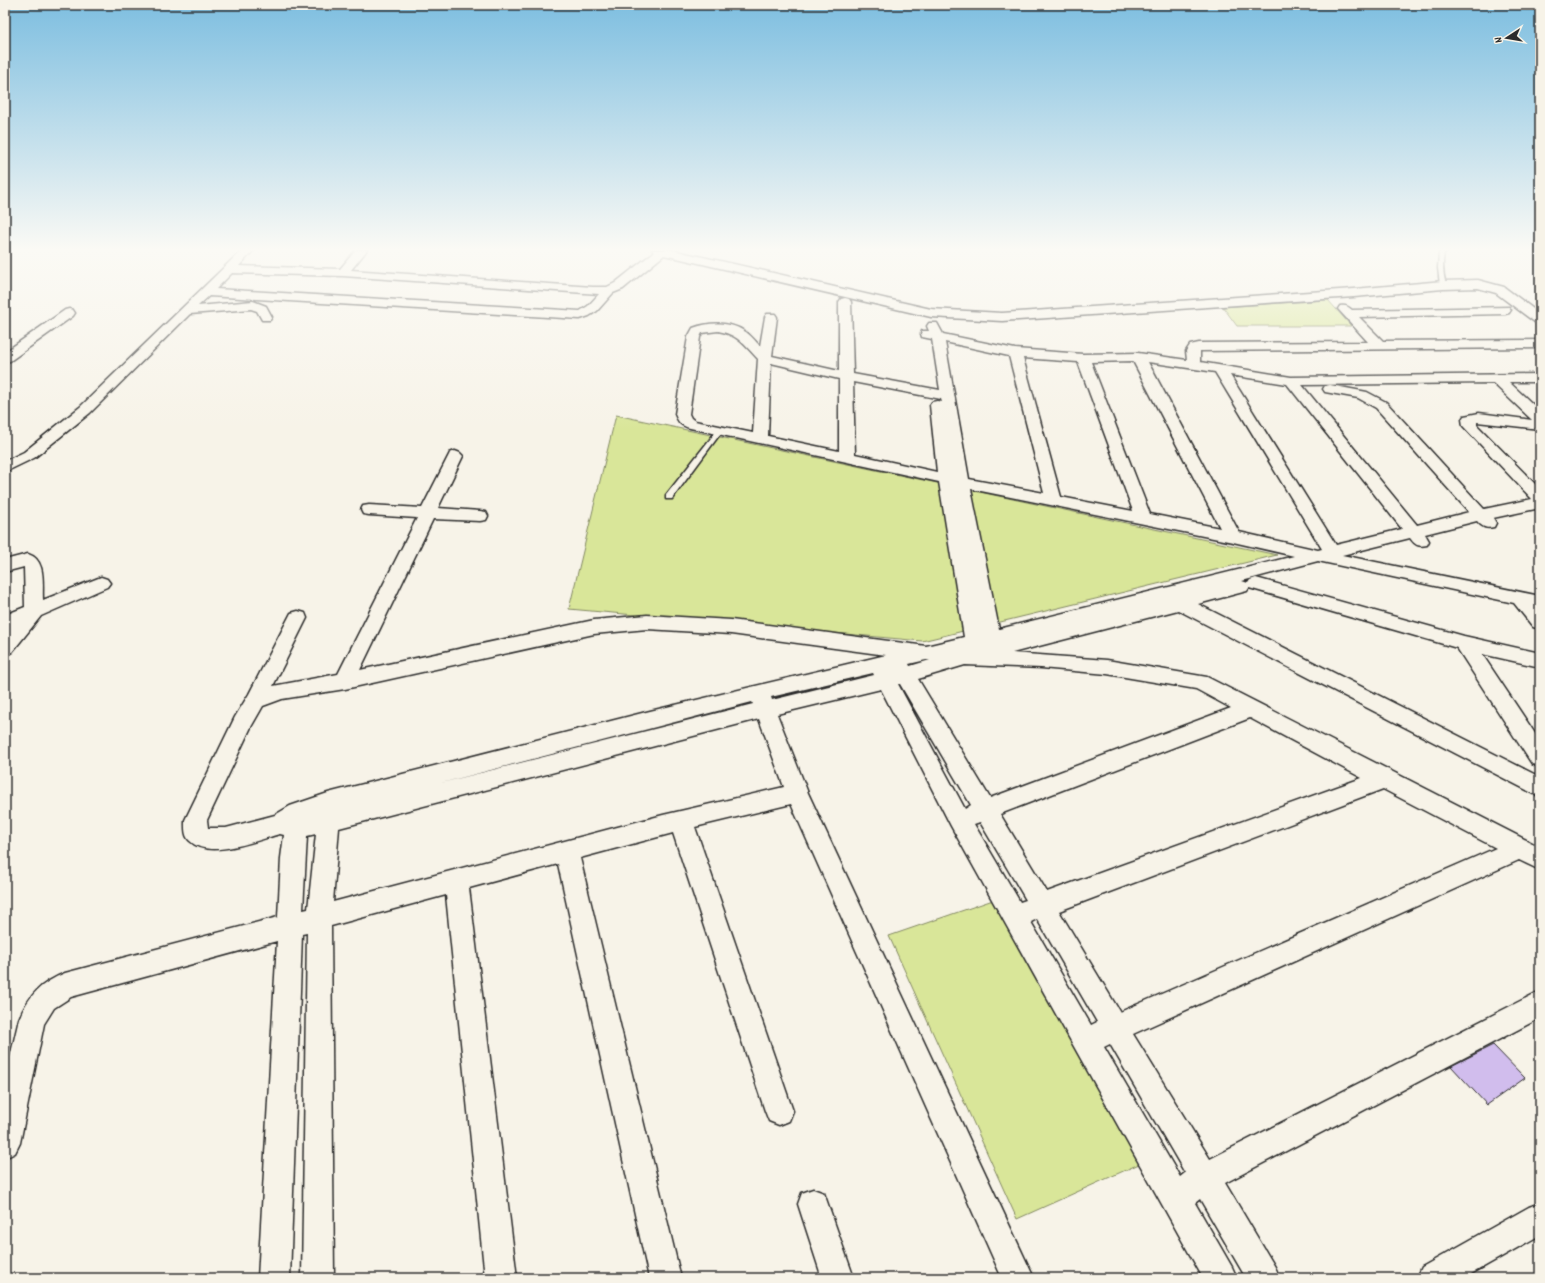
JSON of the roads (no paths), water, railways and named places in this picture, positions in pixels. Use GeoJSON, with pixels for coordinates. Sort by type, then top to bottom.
{"type":"FeatureCollection","features":[{"type":"Feature","properties":{"kind":"street"},"geometry":{"type":"LineString","coordinates":[[5,467],[29,455],[48,442],[85,410],[187,311],[202,310]]}},
{"type":"Feature","properties":{"kind":"street"},"geometry":{"type":"LineString","coordinates":[[262,310],[266,317]]}},
{"type":"Feature","properties":{"kind":"street"},"geometry":{"type":"LineString","coordinates":[[502,310],[580,315],[587,314],[592,310]]}},
{"type":"Feature","properties":{"kind":"street"},"geometry":{"type":"LineString","coordinates":[[845,310],[847,457]]}},
{"type":"Feature","properties":{"kind":"street"},"geometry":{"type":"LineString","coordinates":[[918,310],[932,313],[1002,317],[1109,310]]}},
{"type":"Feature","properties":{"kind":"street"},"geometry":{"type":"LineString","coordinates":[[1379,345],[1345,310],[1505,310]]}},
{"type":"Feature","properties":{"kind":"street"},"geometry":{"type":"LineString","coordinates":[[1526,310],[1540,320]]}},
{"type":"Feature","properties":{"kind":"street"},"geometry":{"type":"LineString","coordinates":[[5,358],[69,312]]}},
{"type":"Feature","properties":{"kind":"street"},"geometry":{"type":"LineString","coordinates":[[932,313],[941,395],[946,478],[981,648]]}},
{"type":"Feature","properties":{"kind":"street"},"geometry":{"type":"LineString","coordinates":[[760,440],[765,358],[771,317]]}},
{"type":"Feature","properties":{"kind":"street"},"geometry":{"type":"LineString","coordinates":[[941,395],[847,377],[765,358],[740,334],[732,329],[711,327],[697,330],[694,337],[682,414],[684,420],[690,424],[760,440],[1332,556],[1540,602]]}},
{"type":"Feature","properties":{"kind":"street"},"geometry":{"type":"LineString","coordinates":[[933,333],[1016,353],[1083,358],[1138,357],[1220,368],[1362,395],[1381,405],[1484,520]]}},
{"type":"Feature","properties":{"kind":"street"},"geometry":{"type":"LineString","coordinates":[[1194,365],[1193,351],[1195,348],[1199,347],[1540,344]]}},
{"type":"Feature","properties":{"kind":"street"},"geometry":{"type":"LineString","coordinates":[[5,347],[20,347]]}},
{"type":"Feature","properties":{"kind":"street"},"geometry":{"type":"LineString","coordinates":[[1016,353],[1054,500]]}},
{"type":"Feature","properties":{"kind":"street"},"geometry":{"type":"LineString","coordinates":[[1138,357],[1233,536]]}},
{"type":"Feature","properties":{"kind":"street"},"geometry":{"type":"LineString","coordinates":[[1083,358],[1144,519]]}},
{"type":"Feature","properties":{"kind":"street"},"geometry":{"type":"LineString","coordinates":[[1220,368],[1332,556]]}},
{"type":"Feature","properties":{"kind":"street"},"geometry":{"type":"LineString","coordinates":[[1496,378],[1540,419]]}},
{"type":"Feature","properties":{"kind":"street"},"geometry":{"type":"LineString","coordinates":[[1291,381],[1540,378]]}},
{"type":"Feature","properties":{"kind":"street"},"geometry":{"type":"LineString","coordinates":[[1291,381],[1418,537]]}},
{"type":"Feature","properties":{"kind":"street"},"geometry":{"type":"LineString","coordinates":[[941,395],[962,482],[981,648]]}},
{"type":"Feature","properties":{"kind":"street"},"geometry":{"type":"LineString","coordinates":[[298,618],[256,700],[242,723],[196,820],[197,834],[205,838],[226,838],[292,822],[762,700],[981,648],[1332,556],[1418,537],[1484,520],[1540,509],[1470,426],[1469,420],[1479,417],[1540,425]]}},
{"type":"Feature","properties":{"kind":"street"},"geometry":{"type":"LineString","coordinates":[[5,453],[29,455]]}},
{"type":"Feature","properties":{"kind":"street"},"geometry":{"type":"LineString","coordinates":[[345,681],[455,456]]}},
{"type":"Feature","properties":{"kind":"street"},"geometry":{"type":"LineString","coordinates":[[369,510],[480,516]]}},
{"type":"Feature","properties":{"kind":"street"},"geometry":{"type":"LineString","coordinates":[[256,700],[282,691],[345,681],[594,627],[647,622],[731,627],[924,653],[981,648],[1182,604],[1256,584],[1332,556]]}},
{"type":"Feature","properties":{"kind":"street"},"geometry":{"type":"LineString","coordinates":[[5,566],[28,560],[33,564],[34,611],[5,647]]}},
{"type":"Feature","properties":{"kind":"street"},"geometry":{"type":"LineString","coordinates":[[5,623],[101,583]]}},
{"type":"Feature","properties":{"kind":"street"},"geometry":{"type":"LineString","coordinates":[[1256,584],[1464,643],[1540,660]]}},
{"type":"Feature","properties":{"kind":"street"},"geometry":{"type":"LineString","coordinates":[[1521,598],[1540,622]]}},
{"type":"Feature","properties":{"kind":"street"},"geometry":{"type":"LineString","coordinates":[[1182,604],[1540,788]]}},
{"type":"Feature","properties":{"kind":"street"},"geometry":{"type":"LineString","coordinates":[[1464,643],[1540,758]]}},
{"type":"Feature","properties":{"kind":"street"},"geometry":{"type":"LineString","coordinates":[[981,648],[1041,661],[1107,667],[1200,682],[1530,854]]}},
{"type":"Feature","properties":{"kind":"street"},"geometry":{"type":"LineString","coordinates":[[891,670],[924,653]]}},
{"type":"Feature","properties":{"kind":"street"},"geometry":{"type":"LineString","coordinates":[[891,670],[984,810],[1264,1278]]}},
{"type":"Feature","properties":{"kind":"street"},"geometry":{"type":"LineString","coordinates":[[891,670],[959,819],[1221,1278]]}},
{"type":"Feature","properties":{"kind":"street"},"geometry":{"type":"LineString","coordinates":[[762,700],[797,793],[1018,1278]]}},
{"type":"Feature","properties":{"kind":"street"},"geometry":{"type":"LineString","coordinates":[[959,819],[1251,709]]}},
{"type":"Feature","properties":{"kind":"street"},"geometry":{"type":"LineString","coordinates":[[1015,916],[1384,779]]}},
{"type":"Feature","properties":{"kind":"street"},"geometry":{"type":"LineString","coordinates":[[5,1143],[32,1019],[45,999],[65,986],[291,924],[319,919],[456,880],[681,821],[797,793]]}},
{"type":"Feature","properties":{"kind":"street"},"geometry":{"type":"LineString","coordinates":[[318,1278],[319,919],[328,812]]}},
{"type":"Feature","properties":{"kind":"street"},"geometry":{"type":"LineString","coordinates":[[681,821],[779,1111]]}},
{"type":"Feature","properties":{"kind":"street"},"geometry":{"type":"LineString","coordinates":[[274,1278],[291,924],[293,858],[292,822]]}},
{"type":"Feature","properties":{"kind":"street"},"geometry":{"type":"LineString","coordinates":[[567,851],[665,1278]]}},
{"type":"Feature","properties":{"kind":"street"},"geometry":{"type":"LineString","coordinates":[[1086,1042],[1530,854]]}},
{"type":"Feature","properties":{"kind":"street"},"geometry":{"type":"LineString","coordinates":[[456,880],[501,1278]]}},
{"type":"Feature","properties":{"kind":"street"},"geometry":{"type":"LineString","coordinates":[[1176,1199],[1204,1178],[1540,1004]]}},
{"type":"Feature","properties":{"kind":"street"},"geometry":{"type":"LineString","coordinates":[[813,1204],[838,1278]]}},
{"type":"Feature","properties":{"kind":"street"},"geometry":{"type":"LineString","coordinates":[[1433,1278],[1540,1218]]}},
{"type":"Feature","properties":{"kind":"lane"},"geometry":{"type":"LineString","coordinates":[[670,497],[720,430]]}}]}
